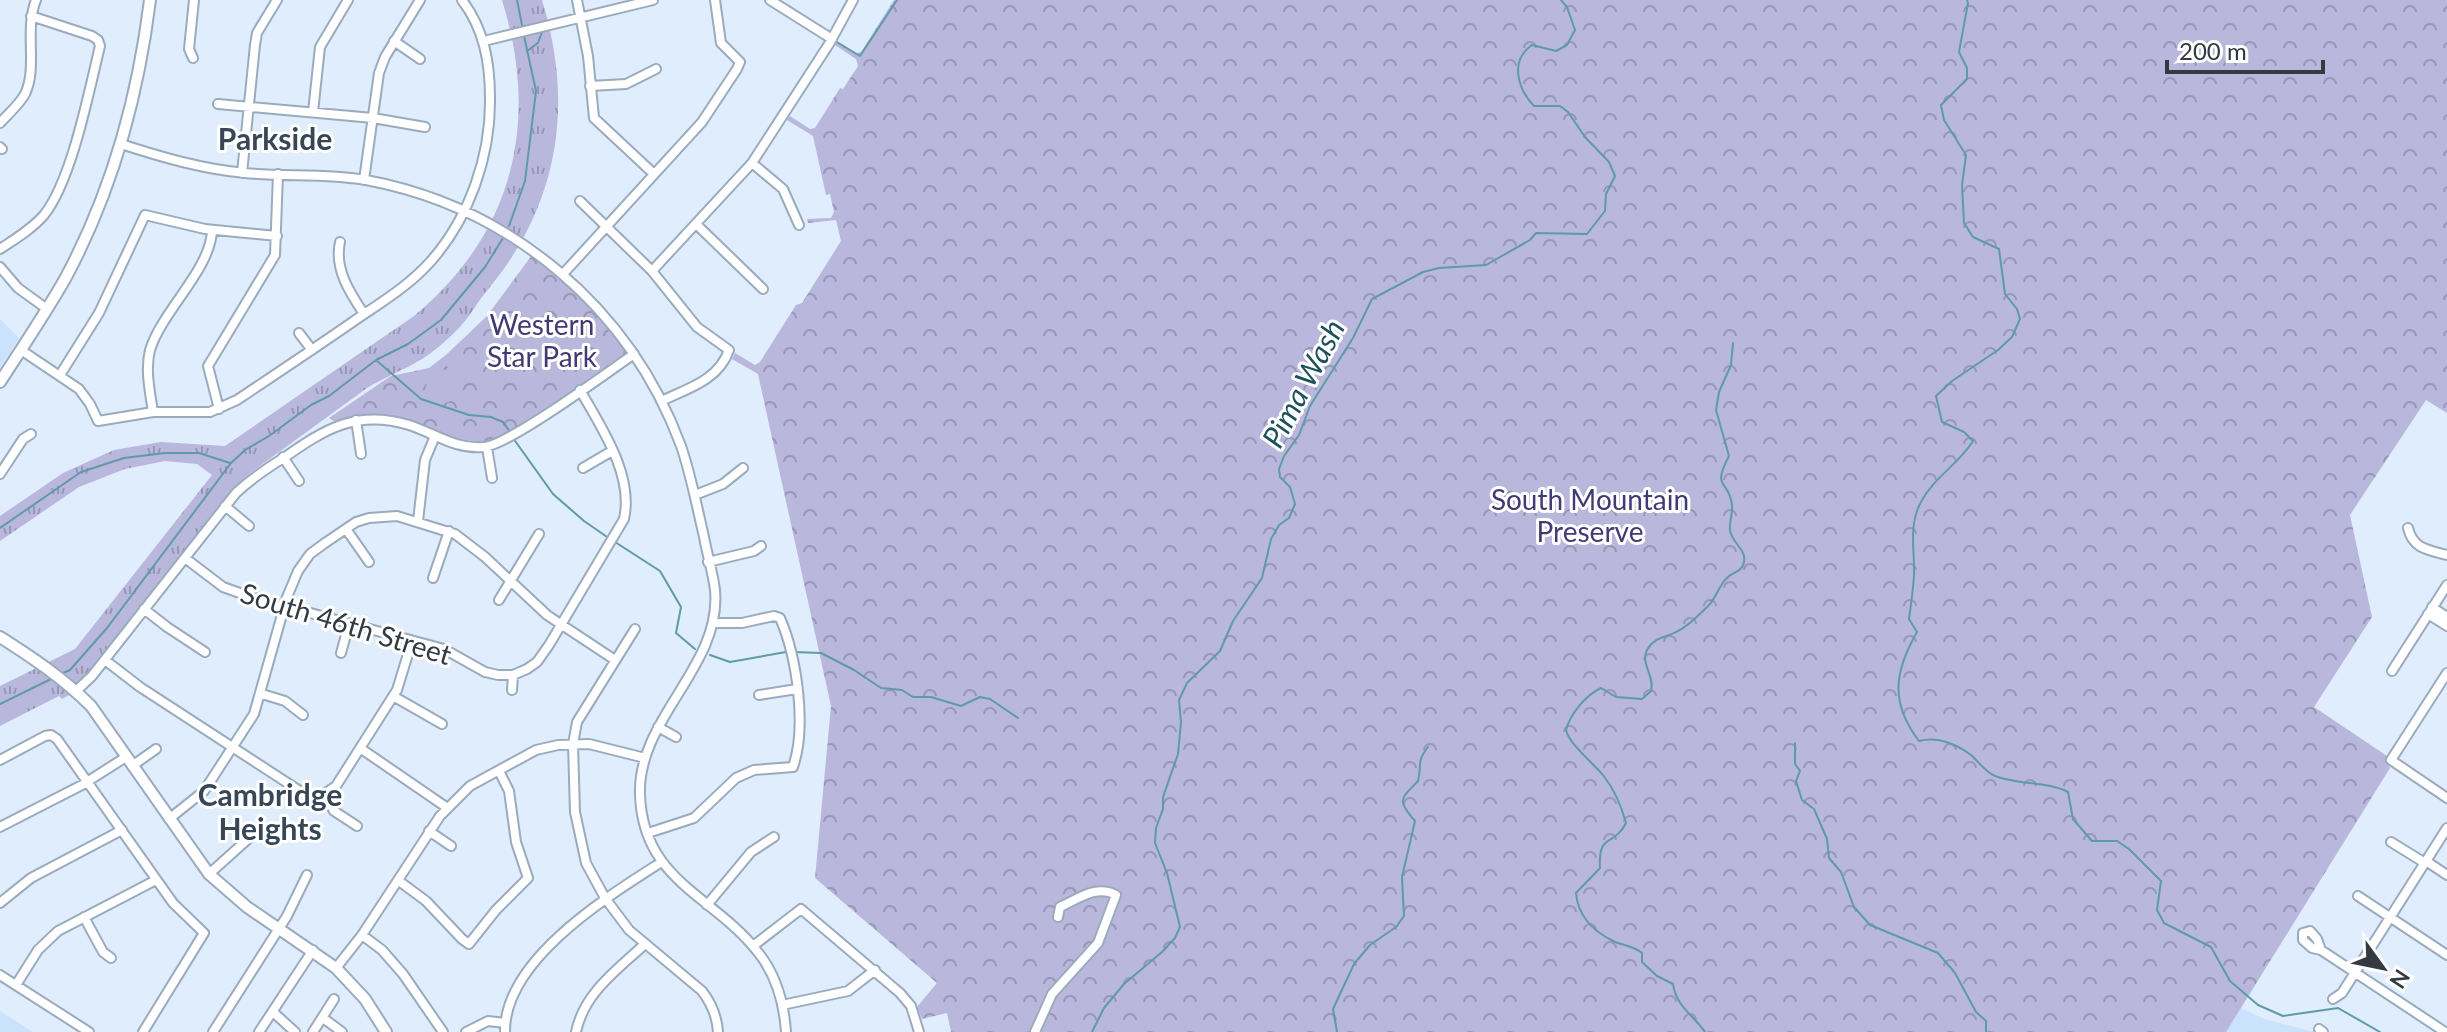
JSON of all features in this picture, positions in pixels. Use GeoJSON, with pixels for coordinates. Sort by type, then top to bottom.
{"type":"FeatureCollection","features":[{"type":"Feature","properties":{"kind":"main road"},"geometry":{"type":"LineString","coordinates":[[0,382],[47,309],[87,234],[121,144],[141,59],[150,0]]}},
{"type":"Feature","properties":{"kind":"main road"},"geometry":{"type":"LineString","coordinates":[[0,637],[53,671],[91,706],[209,874],[232,896],[336,968],[365,999],[386,1032]]}},
{"type":"Feature","properties":{"kind":"street"},"geometry":{"type":"LineString","coordinates":[[0,123],[23,97],[29,84],[31,16],[36,0]]}},
{"type":"Feature","properties":{"kind":"street"},"geometry":{"type":"LineString","coordinates":[[193,58],[189,49],[194,0]]}},
{"type":"Feature","properties":{"kind":"street"},"geometry":{"type":"LineString","coordinates":[[242,173],[257,33],[277,0]]}},
{"type":"Feature","properties":{"kind":"street"},"geometry":{"type":"LineString","coordinates":[[313,112],[320,47],[348,0]]}},
{"type":"Feature","properties":{"kind":"street"},"geometry":{"type":"LineString","coordinates":[[364,180],[379,73],[385,57],[420,0]]}},
{"type":"Feature","properties":{"kind":"street"},"geometry":{"type":"LineString","coordinates":[[21,350],[84,395],[98,421],[153,412],[210,412],[229,406],[404,286],[431,261],[464,210],[484,156],[489,128],[490,84],[484,41],[474,16],[462,0]]}},
{"type":"Feature","properties":{"kind":"street"},"geometry":{"type":"LineString","coordinates":[[577,0],[588,56],[594,118],[654,174]]}},
{"type":"Feature","properties":{"kind":"street"},"geometry":{"type":"LineString","coordinates":[[484,41],[649,0]]}},
{"type":"Feature","properties":{"kind":"street"},"geometry":{"type":"LineString","coordinates":[[563,274],[702,122],[740,62],[721,43],[715,0]]}},
{"type":"Feature","properties":{"kind":"street"},"geometry":{"type":"LineString","coordinates":[[652,271],[752,163],[832,39],[853,0]]}},
{"type":"Feature","properties":{"kind":"street"},"geometry":{"type":"LineString","coordinates":[[774,1],[832,39]]}},
{"type":"Feature","properties":{"kind":"street"},"geometry":{"type":"LineString","coordinates":[[0,249],[36,223],[54,197],[82,120],[100,46],[92,36],[31,16]]}},
{"type":"Feature","properties":{"kind":"street"},"geometry":{"type":"LineString","coordinates":[[394,41],[420,59]]}},
{"type":"Feature","properties":{"kind":"street"},"geometry":{"type":"LineString","coordinates":[[590,86],[626,84],[656,69]]}},
{"type":"Feature","properties":{"kind":"street"},"geometry":{"type":"LineString","coordinates":[[218,104],[373,118],[425,127]]}},
{"type":"Feature","properties":{"kind":"street"},"geometry":{"type":"LineString","coordinates":[[591,132],[601,125]]}},
{"type":"Feature","properties":{"kind":"street"},"geometry":{"type":"LineString","coordinates":[[121,144],[182,162],[242,173],[364,180],[415,192],[464,210],[514,237],[563,274],[595,303],[634,354],[661,401],[681,447],[695,495],[715,590],[713,623],[702,651],[658,727],[645,758],[640,793],[642,817],[660,863],[753,946],[771,972],[782,1005],[786,1032]]}},
{"type":"Feature","properties":{"kind":"street"},"geometry":{"type":"LineString","coordinates":[[752,163],[783,189],[799,225]]}},
{"type":"Feature","properties":{"kind":"street"},"geometry":{"type":"LineString","coordinates":[[219,409],[208,366],[275,255],[278,174]]}},
{"type":"Feature","properties":{"kind":"street"},"geometry":{"type":"LineString","coordinates":[[580,201],[652,271],[697,327],[729,350],[709,378],[661,401]]}},
{"type":"Feature","properties":{"kind":"street"},"geometry":{"type":"LineString","coordinates":[[60,375],[99,313],[145,215],[212,230],[277,236]]}},
{"type":"Feature","properties":{"kind":"street"},"geometry":{"type":"LineString","coordinates":[[696,224],[763,289]]}},
{"type":"Feature","properties":{"kind":"street"},"geometry":{"type":"LineString","coordinates":[[153,412],[149,354],[161,326],[202,261],[212,230]]}},
{"type":"Feature","properties":{"kind":"street"},"geometry":{"type":"LineString","coordinates":[[340,242],[344,282],[364,314]]}},
{"type":"Feature","properties":{"kind":"street"},"geometry":{"type":"LineString","coordinates":[[0,267],[18,288],[47,309]]}},
{"type":"Feature","properties":{"kind":"street"},"geometry":{"type":"LineString","coordinates":[[299,333],[312,350]]}},
{"type":"Feature","properties":{"kind":"street"},"geometry":{"type":"LineString","coordinates":[[76,691],[105,660],[225,506],[253,478],[330,427],[356,420],[393,421],[460,445],[487,447],[512,436],[634,354]]}},
{"type":"Feature","properties":{"kind":"street"},"geometry":{"type":"LineString","coordinates":[[512,690],[513,675],[537,662],[624,519],[628,505],[612,451],[580,390]]}},
{"type":"Feature","properties":{"kind":"street"},"geometry":{"type":"LineString","coordinates":[[356,420],[361,454]]}},
{"type":"Feature","properties":{"kind":"street"},"geometry":{"type":"LineString","coordinates":[[0,474],[3,462],[31,434]]}},
{"type":"Feature","properties":{"kind":"street"},"geometry":{"type":"LineString","coordinates":[[418,521],[425,460],[435,436]]}},
{"type":"Feature","properties":{"kind":"street"},"geometry":{"type":"LineString","coordinates":[[487,447],[492,478]]}},
{"type":"Feature","properties":{"kind":"street"},"geometry":{"type":"LineString","coordinates":[[583,468],[612,451]]}},
{"type":"Feature","properties":{"kind":"street"},"geometry":{"type":"LineString","coordinates":[[283,457],[299,481]]}},
{"type":"Feature","properties":{"kind":"street"},"geometry":{"type":"LineString","coordinates":[[695,495],[723,484],[743,468]]}},
{"type":"Feature","properties":{"kind":"street"},"geometry":{"type":"LineString","coordinates":[[225,506],[249,526]]}},
{"type":"Feature","properties":{"kind":"street"},"geometry":{"type":"LineString","coordinates":[[169,819],[204,791],[254,714],[298,571],[310,554],[346,529],[369,518],[397,516],[449,531],[467,541],[561,625],[615,660]]}},
{"type":"Feature","properties":{"kind":"street"},"geometry":{"type":"LineString","coordinates":[[2408,528],[2410,540],[2416,545],[2447,555]]}},
{"type":"Feature","properties":{"kind":"street"},"geometry":{"type":"LineString","coordinates":[[346,529],[369,562]]}},
{"type":"Feature","properties":{"kind":"street"},"geometry":{"type":"LineString","coordinates":[[433,578],[449,531]]}},
{"type":"Feature","properties":{"kind":"street"},"geometry":{"type":"LineString","coordinates":[[499,600],[539,534]]}},
{"type":"Feature","properties":{"kind":"street"},"geometry":{"type":"LineString","coordinates":[[708,562],[754,551],[761,546]]}},
{"type":"Feature","properties":{"kind":"street","name":"South 46th Street"},"geometry":{"type":"LineString","coordinates":[[185,558],[223,587],[285,607],[444,649],[485,672],[513,675]]}},
{"type":"Feature","properties":{"kind":"street"},"geometry":{"type":"LineString","coordinates":[[2392,671],[2447,585]]}},
{"type":"Feature","properties":{"kind":"street"},"geometry":{"type":"LineString","coordinates":[[144,609],[205,652]]}},
{"type":"Feature","properties":{"kind":"street"},"geometry":{"type":"LineString","coordinates":[[2430,610],[2447,617]]}},
{"type":"Feature","properties":{"kind":"street"},"geometry":{"type":"LineString","coordinates":[[2430,610],[2447,626]]}},
{"type":"Feature","properties":{"kind":"street"},"geometry":{"type":"LineString","coordinates":[[648,833],[694,818],[736,778],[754,770],[793,767],[800,715],[790,649],[780,618],[774,616],[742,623],[713,623]]}},
{"type":"Feature","properties":{"kind":"street"},"geometry":{"type":"LineString","coordinates":[[341,653],[349,624]]}},
{"type":"Feature","properties":{"kind":"street"},"geometry":{"type":"LineString","coordinates":[[635,629],[577,722],[573,744],[575,812],[586,863],[605,898],[629,930],[702,991],[718,1019],[718,1032]]}},
{"type":"Feature","properties":{"kind":"street"},"geometry":{"type":"LineString","coordinates":[[105,660],[140,687],[306,795],[318,797],[336,786],[393,696],[402,678],[412,641]]}},
{"type":"Feature","properties":{"kind":"street"},"geometry":{"type":"LineString","coordinates":[[2447,673],[2391,760],[2447,798]]}},
{"type":"Feature","properties":{"kind":"street"},"geometry":{"type":"LineString","coordinates":[[759,695],[797,689]]}},
{"type":"Feature","properties":{"kind":"street"},"geometry":{"type":"LineString","coordinates":[[262,694],[285,701],[303,715]]}},
{"type":"Feature","properties":{"kind":"street"},"geometry":{"type":"LineString","coordinates":[[393,696],[442,724]]}},
{"type":"Feature","properties":{"kind":"street"},"geometry":{"type":"LineString","coordinates":[[658,727],[676,737]]}},
{"type":"Feature","properties":{"kind":"street"},"geometry":{"type":"LineString","coordinates":[[0,760],[51,735],[57,739],[173,903],[204,933],[143,1032]]}},
{"type":"Feature","properties":{"kind":"street"},"geometry":{"type":"LineString","coordinates":[[336,968],[399,881],[446,807],[470,786],[536,750],[573,744],[604,746],[645,758]]}},
{"type":"Feature","properties":{"kind":"street"},"geometry":{"type":"LineString","coordinates":[[360,748],[446,807]]}},
{"type":"Feature","properties":{"kind":"street"},"geometry":{"type":"LineString","coordinates":[[0,827],[156,749]]}},
{"type":"Feature","properties":{"kind":"street"},"geometry":{"type":"LineString","coordinates":[[399,881],[426,901],[469,944],[496,910],[528,878],[516,842],[509,791],[499,771]]}},
{"type":"Feature","properties":{"kind":"street"},"geometry":{"type":"LineString","coordinates":[[324,794],[334,811],[357,826]]}},
{"type":"Feature","properties":{"kind":"street"},"geometry":{"type":"LineString","coordinates":[[2333,999],[2342,993],[2447,828]]}},
{"type":"Feature","properties":{"kind":"street"},"geometry":{"type":"LineString","coordinates":[[0,903],[31,878],[122,830]]}},
{"type":"Feature","properties":{"kind":"street"},"geometry":{"type":"LineString","coordinates":[[429,831],[451,846]]}},
{"type":"Feature","properties":{"kind":"street"},"geometry":{"type":"LineString","coordinates":[[707,905],[751,852],[774,837]]}},
{"type":"Feature","properties":{"kind":"street"},"geometry":{"type":"LineString","coordinates":[[209,874],[248,839]]}},
{"type":"Feature","properties":{"kind":"street"},"geometry":{"type":"LineString","coordinates":[[2391,842],[2447,875]]}},
{"type":"Feature","properties":{"kind":"street"},"geometry":{"type":"LineString","coordinates":[[466,1032],[488,1021],[505,1028],[514,996],[530,968],[569,925],[660,863]]}},
{"type":"Feature","properties":{"kind":"street"},"geometry":{"type":"LineString","coordinates":[[213,1032],[279,929],[307,875]]}},
{"type":"Feature","properties":{"kind":"street"},"geometry":{"type":"LineString","coordinates":[[16,985],[47,940],[156,880]]}},
{"type":"Feature","properties":{"kind":"street"},"geometry":{"type":"LineString","coordinates":[[1035,1032],[1052,994],[1098,943],[1116,895],[1103,890],[1095,891],[1060,907],[1058,917]]}},
{"type":"Feature","properties":{"kind":"street"},"geometry":{"type":"LineString","coordinates":[[2358,896],[2447,955]]}},
{"type":"Feature","properties":{"kind":"street"},"geometry":{"type":"LineString","coordinates":[[753,946],[801,909],[875,970],[911,1006],[919,1032]]}},
{"type":"Feature","properties":{"kind":"street"},"geometry":{"type":"LineString","coordinates":[[84,917],[103,952],[111,958]]}},
{"type":"Feature","properties":{"kind":"street"},"geometry":{"type":"LineString","coordinates":[[362,935],[382,950],[403,974],[443,1032]]}},
{"type":"Feature","properties":{"kind":"street"},"geometry":{"type":"LineString","coordinates":[[576,1032],[581,1013],[596,989],[645,944]]}},
{"type":"Feature","properties":{"kind":"street"},"geometry":{"type":"LineString","coordinates":[[259,1032],[313,950]]}},
{"type":"Feature","properties":{"kind":"street"},"geometry":{"type":"LineString","coordinates":[[2321,950],[2445,1032]]}},
{"type":"Feature","properties":{"kind":"street"},"geometry":{"type":"LineString","coordinates":[[782,1005],[848,991],[875,970]]}},
{"type":"Feature","properties":{"kind":"street"},"geometry":{"type":"LineString","coordinates":[[0,975],[89,1032]]}},
{"type":"Feature","properties":{"kind":"street"},"geometry":{"type":"LineString","coordinates":[[313,1032],[334,999]]}},
{"type":"Feature","properties":{"kind":"street"},"geometry":{"type":"LineString","coordinates":[[273,1012],[295,1032]]}},
{"type":"Feature","properties":{"kind":"street"},"geometry":{"type":"LineString","coordinates":[[323,1018],[342,1032]]}},
{"type":"Feature","properties":{"kind":"shaded area"},"geometry":{"type":"Polygon","coordinates":[[[0,319],[19,338],[0,368],[0,319]]]}},
{"type":"Feature","properties":{"kind":"shaded area"},"geometry":{"type":"Polygon","coordinates":[[[2236,1006],[2267,1020],[2314,1032],[2223,1032],[2236,1006]]]}},
{"type":"Feature","properties":{"kind":"shaded area"},"geometry":{"type":"Polygon","coordinates":[[[0,1011],[33,1032],[0,1032],[0,1011]]]}},
{"type":"Feature","properties":{"kind":"green space"},"geometry":{"type":"Polygon","coordinates":[[[502,0],[542,0],[557,79],[558,117],[544,191],[510,260],[463,323],[439,347],[367,388],[232,489],[225,506],[76,691],[62,699],[59,696],[0,726],[0,686],[75,649],[212,475],[197,464],[165,461],[125,469],[79,487],[0,541],[0,516],[63,473],[114,450],[161,442],[225,446],[414,316],[448,284],[475,249],[496,212],[510,173],[517,132],[518,89],[513,45],[502,0]]]}},
{"type":"Feature","properties":{"kind":"green space","name":"South Mountain Preserve"},"geometry":{"type":"Polygon","coordinates":[[[894,0],[2447,0],[2447,413],[2426,400],[2350,515],[2372,617],[2314,707],[2390,758],[2387,763],[2390,768],[2226,1032],[951,1032],[947,1013],[922,1019],[917,1007],[937,983],[815,878],[831,706],[758,374],[732,359],[735,353],[755,365],[760,362],[841,241],[836,220],[808,223],[807,219],[831,218],[834,212],[830,194],[826,195],[813,136],[787,120],[790,116],[810,129],[815,128],[858,66],[856,59],[835,45],[837,41],[856,53],[861,52],[894,0]]]}},
{"type":"Feature","properties":{"kind":"green space","name":"Western Star Park"},"geometry":{"type":"Polygon","coordinates":[[[532,255],[592,308],[626,352],[625,355],[534,419],[484,444],[457,441],[389,419],[364,417],[335,422],[329,418],[391,376],[429,368],[447,354],[487,316],[532,255]]]}},
{"type":"Feature","properties":{"kind":"green space"},"geometry":{"type":"Polygon","coordinates":[[[454,354],[473,367],[465,379],[446,366],[454,354]]]}},
{"type":"Feature","properties":{"kind":"green space"},"geometry":{"type":"Polygon","coordinates":[[[439,366],[462,382],[448,403],[425,387],[439,366]]]}},
{"type":"Feature","properties":{"kind":"waterway"},"geometry":{"type":"LineString","coordinates":[[517,0],[523,30]]}},
{"type":"Feature","properties":{"kind":"waterway"},"geometry":{"type":"LineString","coordinates":[[835,41],[860,56],[897,0]]}},
{"type":"Feature","properties":{"kind":"waterway","name":"Pima Wash"},"geometry":{"type":"LineString","coordinates":[[1092,1032],[1104,1008],[1124,984],[1162,952],[1180,927],[1167,873],[1155,843],[1163,797],[1178,754],[1181,722],[1179,700],[1187,683],[1220,651],[1233,621],[1262,578],[1271,539],[1279,525],[1289,518],[1295,504],[1290,487],[1280,477],[1279,469],[1284,456],[1299,435],[1310,406],[1353,338],[1372,299],[1423,272],[1486,265],[1530,240],[1536,233],[1587,234],[1605,211],[1606,194],[1615,176],[1609,162],[1560,106],[1534,106],[1524,92],[1518,75],[1520,59],[1532,45],[1556,51],[1567,45],[1575,30],[1567,7],[1561,0]]}},
{"type":"Feature","properties":{"kind":"waterway"},"geometry":{"type":"LineString","coordinates":[[1967,0],[1959,52],[1967,68],[1967,79],[1941,105],[1944,120],[1966,155],[1962,185],[1964,223],[1973,237],[1999,249],[2005,294],[2017,309],[2020,319],[2012,337],[1998,350],[1952,381],[1936,396],[1942,422],[1964,432],[1973,441],[1926,493],[1917,511],[1909,619],[1917,632],[1900,674],[1898,687],[1903,714],[1919,741],[1940,740],[1953,744],[1995,776],[2068,792],[2073,819],[2092,841],[2117,841],[2161,881],[2157,910],[2164,923],[2211,947],[2230,981],[2258,1005],[2283,1016],[2338,1008],[2380,1032]]}},
{"type":"Feature","properties":{"kind":"waterway"},"geometry":{"type":"LineString","coordinates":[[527,51],[538,43],[542,32]]}},
{"type":"Feature","properties":{"kind":"waterway"},"geometry":{"type":"LineString","coordinates":[[509,226],[525,181],[536,91],[524,36]]}},
{"type":"Feature","properties":{"kind":"waterway"},"geometry":{"type":"LineString","coordinates":[[61,674],[70,670],[107,628],[231,463],[245,450],[329,396],[376,360],[408,344],[441,320],[485,267],[503,238]]}},
{"type":"Feature","properties":{"kind":"waterway"},"geometry":{"type":"LineString","coordinates":[[1705,1032],[1681,1004],[1673,984],[1657,976],[1642,962],[1642,953],[1599,933],[1580,909],[1576,893],[1600,868],[1601,849],[1626,823],[1611,786],[1576,747],[1566,730],[1579,706],[1601,688],[1616,697],[1642,699],[1651,691],[1645,660],[1650,645],[1693,621],[1709,605],[1724,581],[1743,566],[1743,554],[1730,530],[1730,497],[1721,480],[1729,456],[1716,410],[1719,392],[1731,365],[1733,343]]}},
{"type":"Feature","properties":{"kind":"waterway"},"geometry":{"type":"LineString","coordinates":[[376,360],[421,399],[469,415],[491,417],[503,422],[510,432]]}},
{"type":"Feature","properties":{"kind":"waterway"},"geometry":{"type":"LineString","coordinates":[[513,438],[553,494],[610,539]]}},
{"type":"Feature","properties":{"kind":"waterway"},"geometry":{"type":"LineString","coordinates":[[0,528],[81,472],[124,458],[199,453],[230,463]]}},
{"type":"Feature","properties":{"kind":"waterway"},"geometry":{"type":"LineString","coordinates":[[615,542],[660,571],[681,607],[676,633],[695,649]]}},
{"type":"Feature","properties":{"kind":"waterway"},"geometry":{"type":"LineString","coordinates":[[710,655],[730,662],[786,652]]}},
{"type":"Feature","properties":{"kind":"waterway"},"geometry":{"type":"LineString","coordinates":[[793,652],[821,653],[881,688],[902,690],[913,697],[931,697],[961,706],[980,697],[990,699],[1018,718]]}},
{"type":"Feature","properties":{"kind":"waterway"},"geometry":{"type":"LineString","coordinates":[[0,704],[51,679]]}},
{"type":"Feature","properties":{"kind":"waterway"},"geometry":{"type":"LineString","coordinates":[[1795,743],[1795,764],[1800,771],[1796,781],[1802,800],[1814,809],[1827,839],[1829,858],[1841,872],[1854,907],[1870,925],[1938,953],[1955,973],[1976,1012],[1986,1021],[1986,1032]]}},
{"type":"Feature","properties":{"kind":"waterway"},"geometry":{"type":"LineString","coordinates":[[1337,1032],[1333,1009],[1354,964],[1370,945],[1396,927],[1404,916],[1402,877],[1415,821],[1403,800],[1418,781],[1421,760],[1428,747]]}},
{"type":"Feature","properties":{"kind":"district","name":"Parkside"},"geometry":{"type":"Point","coordinates":[275,140]}},
{"type":"Feature","properties":{"kind":"district","name":"Cambridge Heights"},"geometry":{"type":"Point","coordinates":[270,813]}}]}
